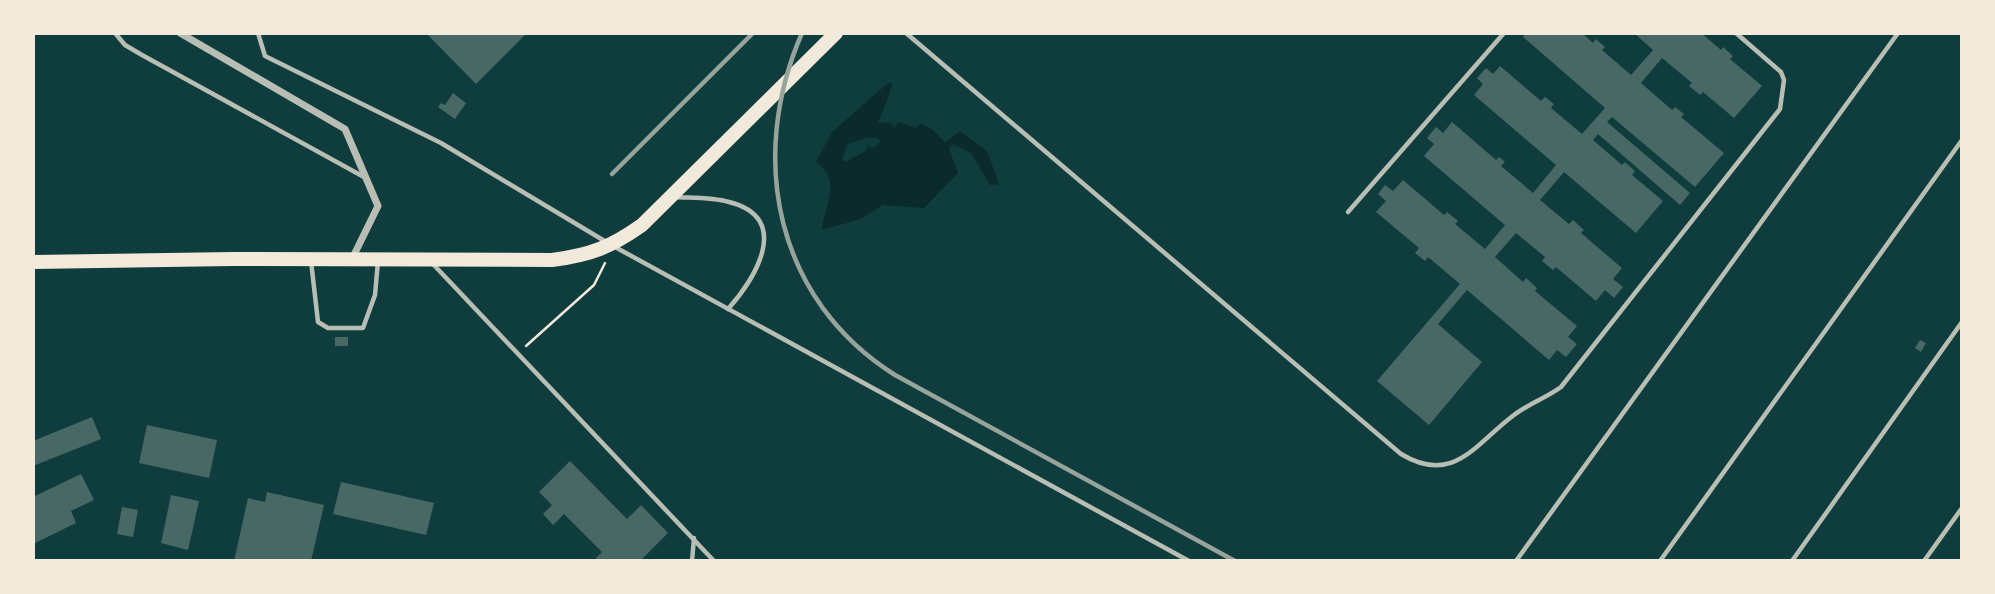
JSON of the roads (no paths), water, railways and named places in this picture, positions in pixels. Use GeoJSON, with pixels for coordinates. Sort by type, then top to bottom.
{"type":"FeatureCollection","features":[{"type":"Feature","properties":{"kind":"main road"},"geometry":{"type":"LineString","coordinates":[[33,262],[552,260],[583,256],[613,246],[642,225],[836,33]]}},
{"type":"Feature","properties":{"kind":"street"},"geometry":{"type":"LineString","coordinates":[[180,33],[345,129],[378,205],[352,260]]}},
{"type":"Feature","properties":{"kind":"lane"},"geometry":{"type":"LineString","coordinates":[[115,33],[125,45],[142,55],[364,177]]}},
{"type":"Feature","properties":{"kind":"lane"},"geometry":{"type":"LineString","coordinates":[[258,33],[265,56],[441,143],[613,246],[1189,561]]}},
{"type":"Feature","properties":{"kind":"lane"},"geometry":{"type":"LineString","coordinates":[[906,33],[1401,454],[1420,464],[1440,465],[1468,455],[1515,414],[1539,403],[1565,382],[1780,109],[1784,80],[1781,72],[1736,33]]}},
{"type":"Feature","properties":{"kind":"lane"},"geometry":{"type":"LineString","coordinates":[[1348,212],[1504,33]]}},
{"type":"Feature","properties":{"kind":"lane"},"geometry":{"type":"LineString","coordinates":[[1516,561],[1898,33]]}},
{"type":"Feature","properties":{"kind":"lane"},"geometry":{"type":"LineString","coordinates":[[1660,561],[1962,140]]}},
{"type":"Feature","properties":{"kind":"lane"},"geometry":{"type":"LineString","coordinates":[[670,197],[727,201],[747,209],[761,226],[765,249],[762,259],[747,286],[728,309]]}},
{"type":"Feature","properties":{"kind":"lane"},"geometry":{"type":"LineString","coordinates":[[311,261],[318,322],[328,328],[363,328],[375,295],[378,260]]}},
{"type":"Feature","properties":{"kind":"lane"},"geometry":{"type":"LineString","coordinates":[[429,260],[714,561]]}},
{"type":"Feature","properties":{"kind":"lane"},"geometry":{"type":"LineString","coordinates":[[1792,561],[1962,322]]}},
{"type":"Feature","properties":{"kind":"lane"},"geometry":{"type":"LineString","coordinates":[[1924,561],[1962,508]]}},
{"type":"Feature","properties":{"kind":"lane"},"geometry":{"type":"LineString","coordinates":[[692,561],[694,537]]}},
{"type":"Feature","properties":{"kind":"water"},"geometry":{"type":"Polygon","coordinates":[[[888,83],[892,83],[878,122],[893,123],[893,128],[899,122],[915,128],[921,123],[932,129],[945,142],[960,131],[987,151],[999,184],[990,185],[971,153],[953,144],[949,149],[958,173],[924,208],[883,205],[861,219],[822,230],[830,186],[829,178],[816,162],[832,132],[888,83]],[[868,137],[848,144],[842,158],[845,162],[866,151],[868,146],[872,148],[880,143],[879,139],[868,137]]]}},
{"type":"Feature","properties":{"kind":"railway"},"geometry":{"type":"LineString","coordinates":[[612,174],[753,33]]}},
{"type":"Feature","properties":{"kind":"railway"},"geometry":{"type":"LineString","coordinates":[[802,33],[785,81],[777,129],[776,177],[783,223],[799,267],[823,308],[855,344],[895,375],[1235,561]]}}]}
